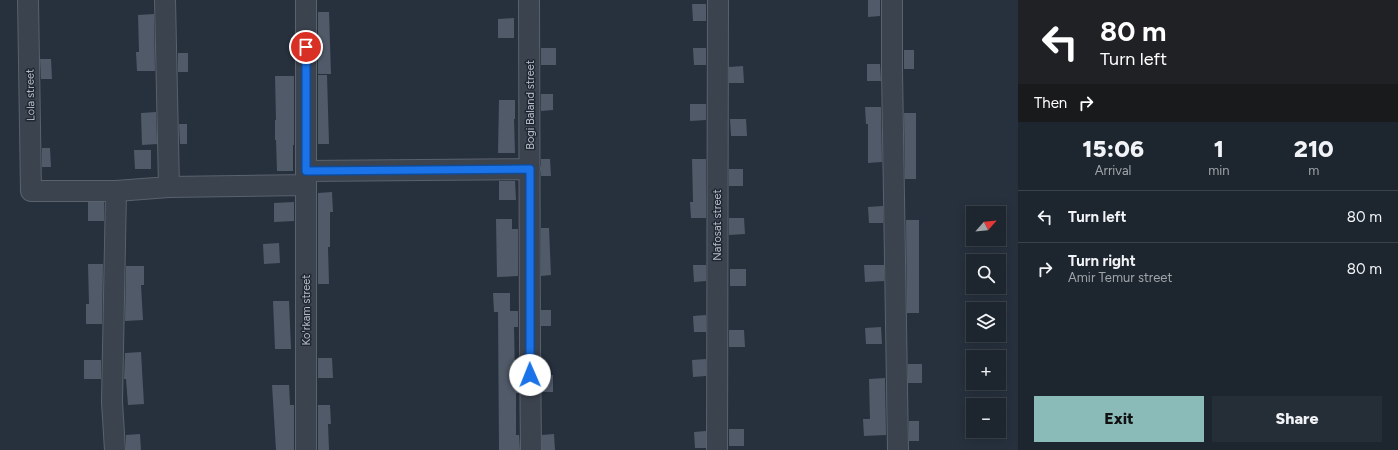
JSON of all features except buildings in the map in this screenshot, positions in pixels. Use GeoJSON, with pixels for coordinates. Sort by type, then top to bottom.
{"type":"FeatureCollection","features":[{"type":"Feature","properties":{"kind":"street","name":"Lola street"},"geometry":{"type":"LineString","coordinates":[[28,0],[31,191],[116,191]]}},
{"type":"Feature","properties":{"kind":"street"},"geometry":{"type":"LineString","coordinates":[[165,0],[169,187]]}},
{"type":"Feature","properties":{"kind":"street","name":"Ko'rkam street"},"geometry":{"type":"LineString","coordinates":[[306,0],[306,450]]}},
{"type":"Feature","properties":{"kind":"street","name":"Bogi Baland street"},"geometry":{"type":"LineString","coordinates":[[529,0],[531,450]]}},
{"type":"Feature","properties":{"kind":"street","name":"Nafosat street"},"geometry":{"type":"LineString","coordinates":[[717,450],[718,0]]}},
{"type":"Feature","properties":{"kind":"street"},"geometry":{"type":"LineString","coordinates":[[892,0],[898,450]]}},
{"type":"Feature","properties":{"kind":"street"},"geometry":{"type":"LineString","coordinates":[[115,450],[112,402],[116,191],[306,178],[530,169]]}},
{"type":"Feature","properties":{"kind":"route"},"geometry":{"type":"LineString","coordinates":[[306,47],[306,171],[530,169],[530,375]]}}]}
